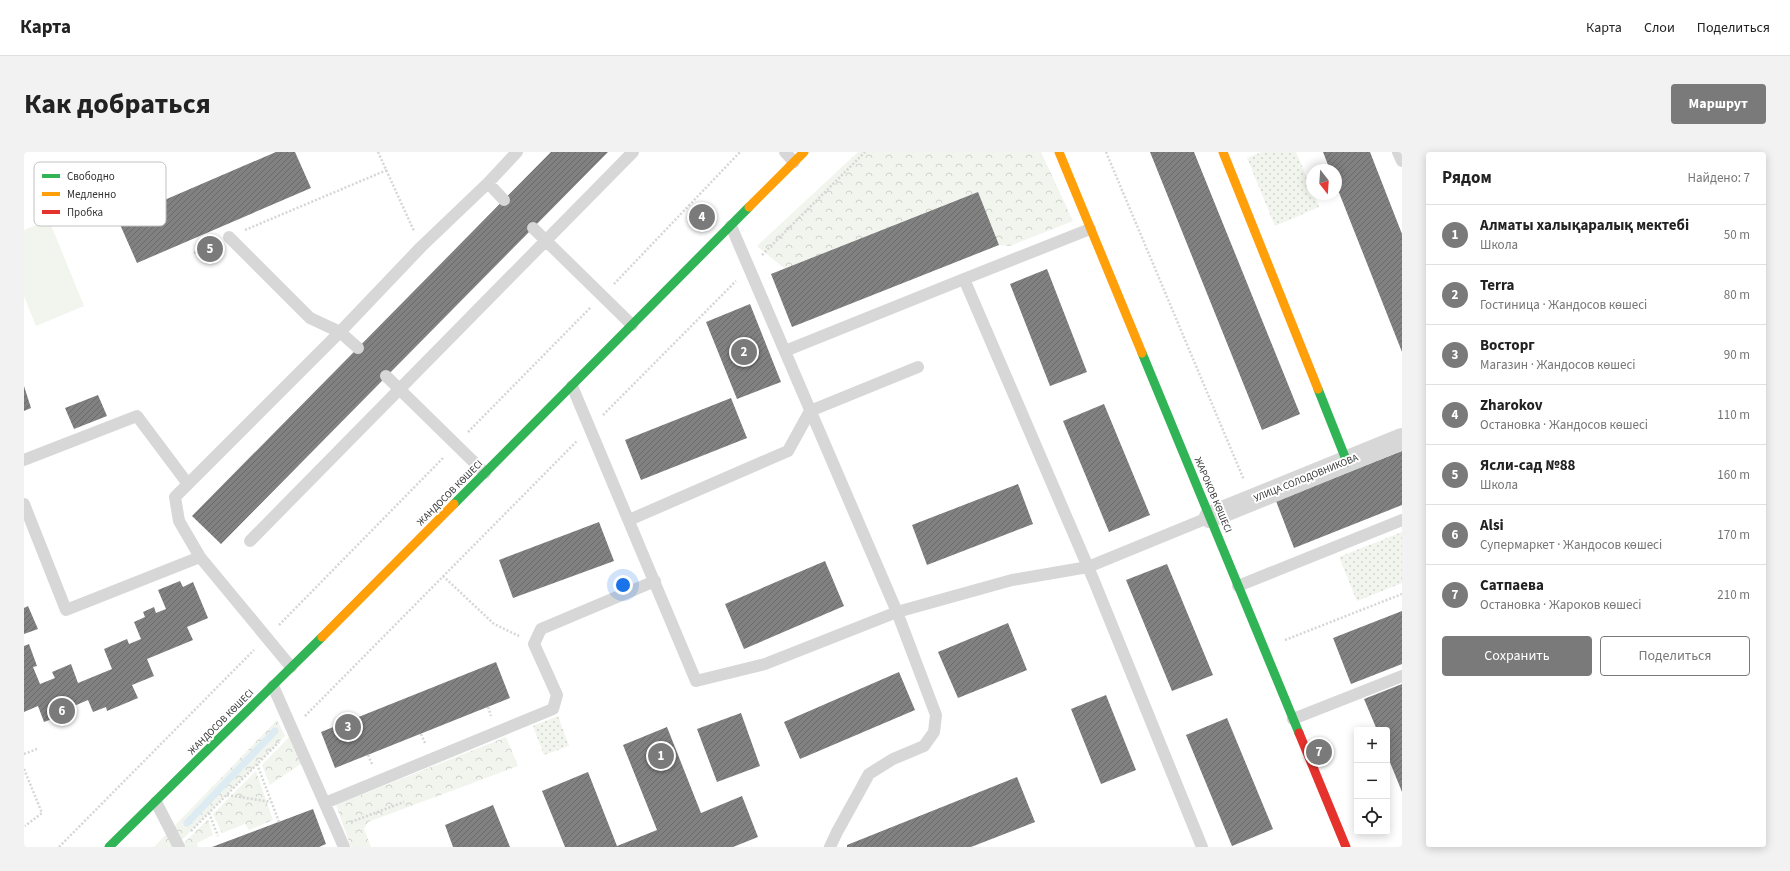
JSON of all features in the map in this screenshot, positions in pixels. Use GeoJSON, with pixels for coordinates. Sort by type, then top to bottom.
{"type":"FeatureCollection","features":[{"type":"Feature","properties":{"kind":"main road","name":"ЖАНДОСОВ КӨШЕСІ"},"geometry":{"type":"LineString","coordinates":[[109,847],[273,686],[804,152]]}},
{"type":"Feature","properties":{"kind":"main road","name":"ЖАРОКОВ КӨШЕСІ"},"geometry":{"type":"LineString","coordinates":[[1059,152],[1346,847]]}},
{"type":"Feature","properties":{"kind":"main road"},"geometry":{"type":"LineString","coordinates":[[1223,152],[1347,462]]}},
{"type":"Feature","properties":{"kind":"street","name":"УЛИЦА СОЛОДОВНИКОВА"},"geometry":{"type":"LineString","coordinates":[[1210,517],[1402,439]]}},
{"type":"Feature","properties":{"kind":"lane"},"geometry":{"type":"LineString","coordinates":[[291,667],[200,557],[179,521],[175,497],[340,332],[421,247],[488,184],[517,152]]}},
{"type":"Feature","properties":{"kind":"lane"},"geometry":{"type":"LineString","coordinates":[[250,541],[632,152]]}},
{"type":"Feature","properties":{"kind":"lane"},"geometry":{"type":"LineString","coordinates":[[784,152],[794,162]]}},
{"type":"Feature","properties":{"kind":"lane"},"geometry":{"type":"LineString","coordinates":[[1398,152],[1402,161]]}},
{"type":"Feature","properties":{"kind":"lane"},"geometry":{"type":"LineString","coordinates":[[488,184],[504,200]]}},
{"type":"Feature","properties":{"kind":"lane"},"geometry":{"type":"LineString","coordinates":[[731,226],[897,612],[936,715],[934,732],[924,746],[893,759],[870,774],[830,847]]}},
{"type":"Feature","properties":{"kind":"lane"},"geometry":{"type":"LineString","coordinates":[[533,228],[632,325]]}},
{"type":"Feature","properties":{"kind":"lane"},"geometry":{"type":"LineString","coordinates":[[785,351],[1090,229]]}},
{"type":"Feature","properties":{"kind":"lane"},"geometry":{"type":"LineString","coordinates":[[229,237],[310,318],[340,332],[358,348]]}},
{"type":"Feature","properties":{"kind":"lane"},"geometry":{"type":"LineString","coordinates":[[964,279],[1088,567],[1202,847]]}},
{"type":"Feature","properties":{"kind":"lane"},"geometry":{"type":"LineString","coordinates":[[629,520],[788,451],[810,411],[918,367]]}},
{"type":"Feature","properties":{"kind":"lane"},"geometry":{"type":"LineString","coordinates":[[386,376],[485,472]]}},
{"type":"Feature","properties":{"kind":"lane"},"geometry":{"type":"LineString","coordinates":[[572,386],[696,681],[765,664],[897,612],[1012,580],[1088,567],[1210,517]]}},
{"type":"Feature","properties":{"kind":"lane"},"geometry":{"type":"LineString","coordinates":[[24,460],[137,416],[188,484]]}},
{"type":"Feature","properties":{"kind":"lane"},"geometry":{"type":"LineString","coordinates":[[24,504],[66,610],[200,557]]}},
{"type":"Feature","properties":{"kind":"lane"},"geometry":{"type":"LineString","coordinates":[[1238,586],[1402,520]]}},
{"type":"Feature","properties":{"kind":"lane"},"geometry":{"type":"LineString","coordinates":[[325,803],[553,710],[557,695],[534,644],[541,629],[655,581]]}},
{"type":"Feature","properties":{"kind":"lane"},"geometry":{"type":"LineString","coordinates":[[1293,720],[1402,676]]}},
{"type":"Feature","properties":{"kind":"lane"},"geometry":{"type":"LineString","coordinates":[[273,686],[344,847]]}},
{"type":"Feature","properties":{"kind":"lane"},"geometry":{"type":"LineString","coordinates":[[156,802],[178,846]]}},
{"type":"Feature","properties":{"kind":"path"},"geometry":{"type":"LineString","coordinates":[[378,152],[421,247]]}},
{"type":"Feature","properties":{"kind":"path"},"geometry":{"type":"LineString","coordinates":[[59,847],[457,444],[740,152]]}},
{"type":"Feature","properties":{"kind":"path"},"geometry":{"type":"LineString","coordinates":[[178,846],[227,794],[590,427],[866,152]]}},
{"type":"Feature","properties":{"kind":"path"},"geometry":{"type":"LineString","coordinates":[[1106,152],[1252,499]]}},
{"type":"Feature","properties":{"kind":"path"},"geometry":{"type":"LineString","coordinates":[[194,253],[387,170]]}},
{"type":"Feature","properties":{"kind":"path"},"geometry":{"type":"LineString","coordinates":[[443,576],[494,624],[534,644]]}},
{"type":"Feature","properties":{"kind":"path"},"geometry":{"type":"LineString","coordinates":[[1264,649],[1402,594]]}},
{"type":"Feature","properties":{"kind":"path"},"geometry":{"type":"LineString","coordinates":[[24,754],[37,749]]}},
{"type":"Feature","properties":{"kind":"path"},"geometry":{"type":"LineString","coordinates":[[257,764],[279,822]]}},
{"type":"Feature","properties":{"kind":"path"},"geometry":{"type":"LineString","coordinates":[[24,769],[42,813],[25,826]]}},
{"type":"Feature","properties":{"kind":"path"},"geometry":{"type":"LineString","coordinates":[[227,794],[271,802]]}},
{"type":"Feature","properties":{"kind":"path"},"geometry":{"type":"LineString","coordinates":[[335,827],[404,802]]}},
{"type":"Feature","properties":{"kind":"path"},"geometry":{"type":"LineString","coordinates":[[210,812],[218,836]]}},
{"type":"Feature","properties":{"kind":"green space"},"geometry":{"type":"Polygon","coordinates":[[[858,152],[1041,152],[1073,221],[1010,246],[999,245],[978,192],[785,269],[757,246],[858,152]]]}},
{"type":"Feature","properties":{"kind":"green space"},"geometry":{"type":"Polygon","coordinates":[[[1262,152],[1296,152],[1306,176],[1306,200],[1316,200],[1319,207],[1275,226],[1247,158],[1262,152]]]}},
{"type":"Feature","properties":{"kind":"green space"},"geometry":{"type":"Polygon","coordinates":[[[34,226],[51,226],[84,306],[36,326],[24,296],[24,230],[34,226]]]}},
{"type":"Feature","properties":{"kind":"green space"},"geometry":{"type":"Polygon","coordinates":[[[1402,532],[1402,583],[1357,601],[1339,557],[1402,532]]]}},
{"type":"Feature","properties":{"kind":"green space"},"geometry":{"type":"Polygon","coordinates":[[[558,716],[569,746],[544,755],[533,726],[558,716]]]}},
{"type":"Feature","properties":{"kind":"green space"},"geometry":{"type":"Polygon","coordinates":[[[277,720],[285,736],[175,847],[154,847],[277,720]]]}},
{"type":"Feature","properties":{"kind":"green space"},"geometry":{"type":"Polygon","coordinates":[[[290,736],[302,763],[270,785],[262,765],[290,736]]]}},
{"type":"Feature","properties":{"kind":"green space"},"geometry":{"type":"Polygon","coordinates":[[[506,737],[518,766],[368,822],[364,829],[371,847],[351,847],[336,805],[506,737]]]}},
{"type":"Feature","properties":{"kind":"green space"},"geometry":{"type":"Polygon","coordinates":[[[256,771],[273,820],[249,830],[245,824],[222,833],[213,814],[256,771]]]}},
{"type":"Feature","properties":{"kind":"green space"},"geometry":{"type":"Polygon","coordinates":[[[208,819],[213,835],[197,843],[198,847],[184,847],[182,845],[208,819]]]}},
{"type":"Feature","properties":{"kind":"building"},"geometry":{"type":"Polygon","coordinates":[[[276,152],[295,152],[311,188],[137,263],[121,226],[166,226],[166,199],[276,152]]]}},
{"type":"Feature","properties":{"kind":"building"},"geometry":{"type":"Polygon","coordinates":[[[551,152],[608,152],[221,544],[192,516],[551,152]]]}},
{"type":"Feature","properties":{"kind":"building"},"geometry":{"type":"Polygon","coordinates":[[[1150,152],[1194,152],[1300,414],[1262,430],[1150,152]]]}},
{"type":"Feature","properties":{"kind":"building"},"geometry":{"type":"Polygon","coordinates":[[[1323,152],[1370,152],[1402,234],[1402,352],[1342,200],[1342,164],[1328,164],[1323,152]]]}},
{"type":"Feature","properties":{"kind":"building"},"geometry":{"type":"Polygon","coordinates":[[[978,192],[999,245],[792,327],[771,274],[978,192]]]}},
{"type":"Feature","properties":{"kind":"building"},"geometry":{"type":"Polygon","coordinates":[[[1047,269],[1087,372],[1050,386],[1010,284],[1047,269]]]}},
{"type":"Feature","properties":{"kind":"building"},"geometry":{"type":"Polygon","coordinates":[[[750,304],[781,382],[737,399],[706,322],[750,304]]]}},
{"type":"Feature","properties":{"kind":"building"},"geometry":{"type":"Polygon","coordinates":[[[24,386],[31,408],[24,411],[24,386]]]}},
{"type":"Feature","properties":{"kind":"building"},"geometry":{"type":"Polygon","coordinates":[[[98,395],[107,416],[74,429],[65,408],[98,395]]]}},
{"type":"Feature","properties":{"kind":"building"},"geometry":{"type":"Polygon","coordinates":[[[731,398],[747,438],[641,480],[625,440],[731,398]]]}},
{"type":"Feature","properties":{"kind":"building"},"geometry":{"type":"Polygon","coordinates":[[[1104,404],[1150,515],[1109,532],[1063,421],[1104,404]]]}},
{"type":"Feature","properties":{"kind":"building"},"geometry":{"type":"Polygon","coordinates":[[[1402,451],[1402,505],[1294,548],[1276,501],[1402,451]]]}},
{"type":"Feature","properties":{"kind":"building"},"geometry":{"type":"Polygon","coordinates":[[[1018,484],[1033,524],[927,565],[912,525],[1018,484]]]}},
{"type":"Feature","properties":{"kind":"building"},"geometry":{"type":"Polygon","coordinates":[[[599,522],[614,561],[513,598],[499,560],[599,522]]]}},
{"type":"Feature","properties":{"kind":"building"},"geometry":{"type":"Polygon","coordinates":[[[825,561],[844,606],[744,649],[725,604],[825,561]]]}},
{"type":"Feature","properties":{"kind":"building"},"geometry":{"type":"Polygon","coordinates":[[[1167,564],[1213,675],[1172,691],[1126,580],[1167,564]]]}},
{"type":"Feature","properties":{"kind":"building"},"geometry":{"type":"Polygon","coordinates":[[[180,581],[183,587],[193,582],[208,618],[187,627],[193,640],[147,659],[154,676],[132,685],[138,698],[107,711],[106,707],[93,712],[88,700],[74,706],[76,710],[44,722],[38,706],[24,712],[24,646],[29,644],[37,666],[33,667],[40,684],[55,678],[52,672],[71,664],[78,683],[112,669],[104,649],[127,639],[129,644],[141,639],[134,622],[145,617],[143,612],[154,607],[156,613],[166,609],[158,590],[180,581]]]}},
{"type":"Feature","properties":{"kind":"building"},"geometry":{"type":"Polygon","coordinates":[[[28,606],[38,629],[24,634],[24,608],[28,606]]]}},
{"type":"Feature","properties":{"kind":"building"},"geometry":{"type":"Polygon","coordinates":[[[1402,611],[1402,664],[1351,684],[1333,638],[1402,611]]]}},
{"type":"Feature","properties":{"kind":"building"},"geometry":{"type":"Polygon","coordinates":[[[1008,623],[1027,670],[958,698],[938,652],[1008,623]]]}},
{"type":"Feature","properties":{"kind":"building"},"geometry":{"type":"Polygon","coordinates":[[[496,662],[510,698],[335,768],[321,732],[496,662]]]}},
{"type":"Feature","properties":{"kind":"building"},"geometry":{"type":"Polygon","coordinates":[[[899,672],[915,710],[800,759],[784,722],[899,672]]]}},
{"type":"Feature","properties":{"kind":"building"},"geometry":{"type":"Polygon","coordinates":[[[1402,684],[1402,792],[1390,762],[1390,727],[1376,727],[1364,699],[1402,684]]]}},
{"type":"Feature","properties":{"kind":"building"},"geometry":{"type":"Polygon","coordinates":[[[1106,695],[1136,770],[1101,784],[1071,709],[1106,695]]]}},
{"type":"Feature","properties":{"kind":"building"},"geometry":{"type":"Polygon","coordinates":[[[741,713],[760,766],[717,782],[697,729],[741,713]]]}},
{"type":"Feature","properties":{"kind":"building"},"geometry":{"type":"Polygon","coordinates":[[[1227,718],[1273,829],[1232,846],[1186,735],[1227,718]]]}},
{"type":"Feature","properties":{"kind":"building"},"geometry":{"type":"Polygon","coordinates":[[[667,727],[701,813],[742,796],[758,837],[733,847],[565,847],[542,791],[588,772],[617,846],[657,830],[623,745],[667,727]]]}},
{"type":"Feature","properties":{"kind":"building"},"geometry":{"type":"Polygon","coordinates":[[[1017,777],[1035,822],[971,847],[847,847],[847,845],[1017,777]]]}},
{"type":"Feature","properties":{"kind":"building"},"geometry":{"type":"Polygon","coordinates":[[[493,805],[510,847],[453,847],[445,825],[493,805]]]}},
{"type":"Feature","properties":{"kind":"building"},"geometry":{"type":"Polygon","coordinates":[[[313,809],[326,844],[319,847],[212,847],[313,809]]]}},
{"type":"Feature","properties":{"kind":"waterway"},"geometry":{"type":"LineString","coordinates":[[187,823],[275,731]]}},
{"type":"Feature","properties":{"kind":"traffic: fast"},"geometry":{"type":"LineString","coordinates":[[454,504],[749,207]]}},
{"type":"Feature","properties":{"kind":"traffic: fast"},"geometry":{"type":"LineString","coordinates":[[1142,353],[1299,733]]}},
{"type":"Feature","properties":{"kind":"traffic: fast"},"geometry":{"type":"LineString","coordinates":[[1318,389],[1347,462]]}},
{"type":"Feature","properties":{"kind":"traffic: fast"},"geometry":{"type":"LineString","coordinates":[[109,847],[322,637]]}},
{"type":"Feature","properties":{"kind":"traffic: slow"},"geometry":{"type":"LineString","coordinates":[[749,207],[804,152]]}},
{"type":"Feature","properties":{"kind":"traffic: slow"},"geometry":{"type":"LineString","coordinates":[[1059,152],[1142,353]]}},
{"type":"Feature","properties":{"kind":"traffic: slow"},"geometry":{"type":"LineString","coordinates":[[1223,152],[1318,389]]}},
{"type":"Feature","properties":{"kind":"traffic: slow"},"geometry":{"type":"LineString","coordinates":[[322,637],[454,504]]}},
{"type":"Feature","properties":{"kind":"traffic: jam"},"geometry":{"type":"LineString","coordinates":[[1299,733],[1346,847]]}},
{"type":"Feature","properties":{"kind":"place","name":"Zharokov"},"geometry":{"type":"Point","coordinates":[702,217]}},
{"type":"Feature","properties":{"kind":"place","name":"Ясли-сад №88"},"geometry":{"type":"Point","coordinates":[210,249]}},
{"type":"Feature","properties":{"kind":"place","name":"Terra"},"geometry":{"type":"Point","coordinates":[744,352]}},
{"type":"Feature","properties":{"kind":"place","name":"Alsi"},"geometry":{"type":"Point","coordinates":[62,711]}},
{"type":"Feature","properties":{"kind":"place","name":"Восторг"},"geometry":{"type":"Point","coordinates":[348,727]}},
{"type":"Feature","properties":{"kind":"place","name":"Сатпаева"},"geometry":{"type":"Point","coordinates":[1319,752]}},
{"type":"Feature","properties":{"kind":"place","name":"Алматы халықаралық мектебі"},"geometry":{"type":"Point","coordinates":[661,756]}}]}
